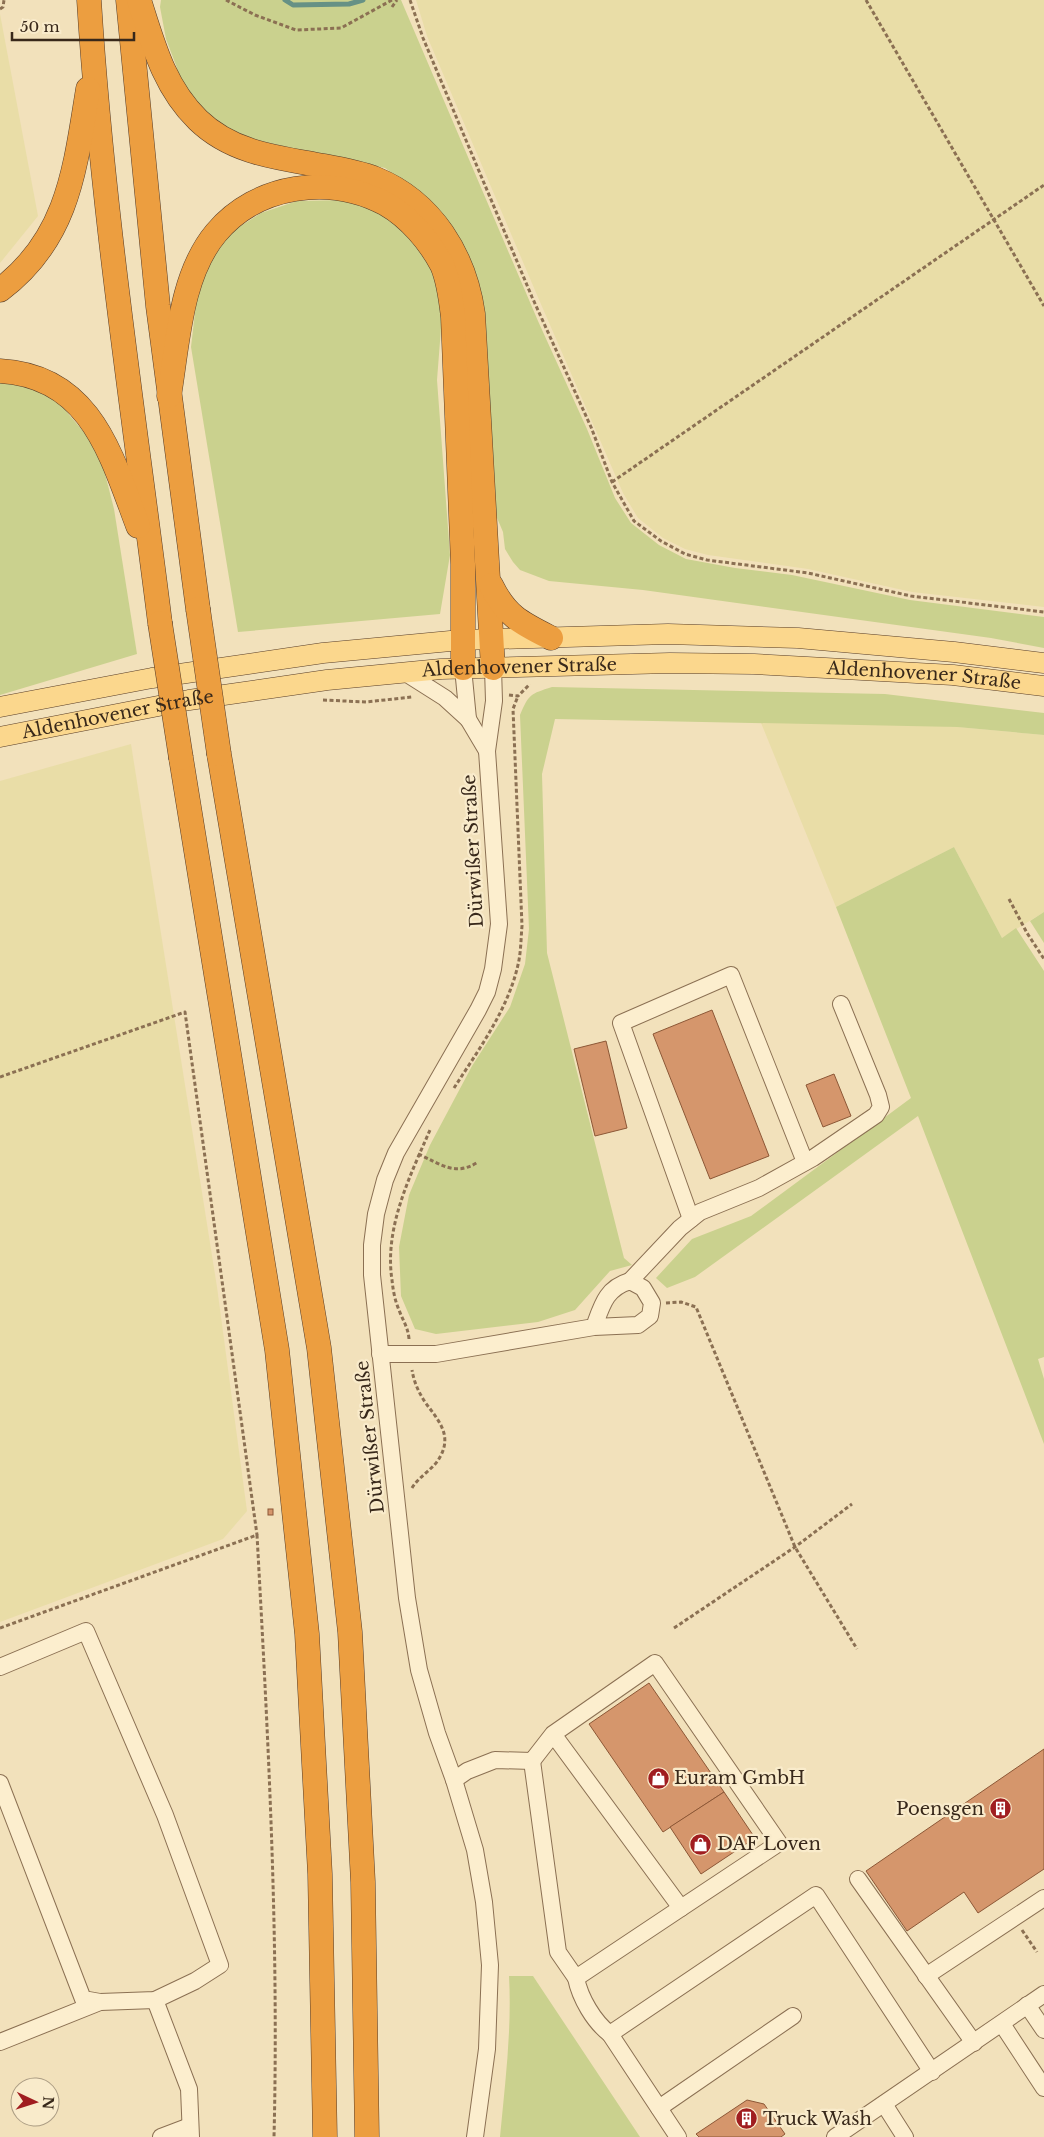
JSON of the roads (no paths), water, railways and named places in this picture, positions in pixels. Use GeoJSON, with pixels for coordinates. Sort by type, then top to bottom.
{"type":"FeatureCollection","features":[{"type":"Feature","properties":{"kind":"highway"},"geometry":{"type":"LineString","coordinates":[[89,0],[90,28],[119,314],[160,623],[277,1350],[304,1614],[320,1874],[324,2137]]}},
{"type":"Feature","properties":{"kind":"highway"},"geometry":{"type":"LineString","coordinates":[[128,0],[138,24],[170,84],[187,108],[211,131],[247,150],[351,172],[387,184],[421,208],[440,228],[448,241],[467,285],[473,314],[493,668]]}},
{"type":"Feature","properties":{"kind":"highway"},"geometry":{"type":"LineString","coordinates":[[139,0],[138,24],[158,306],[169,396],[219,754],[319,1348],[350,1632],[363,1882],[367,2137]]}},
{"type":"Feature","properties":{"kind":"highway"},"geometry":{"type":"LineString","coordinates":[[0,290],[18,275],[42,249],[58,220],[75,168],[93,57]]}},
{"type":"Feature","properties":{"kind":"highway"},"geometry":{"type":"LineString","coordinates":[[169,396],[184,307],[192,275],[203,250],[216,233],[230,220],[259,199],[279,191],[326,187],[347,190],[367,196],[386,204],[404,217],[418,231],[442,266],[450,292],[454,317],[463,564],[462,668]]}},
{"type":"Feature","properties":{"kind":"highway"},"geometry":{"type":"LineString","coordinates":[[0,371],[28,376],[49,384],[71,398],[88,414],[98,428],[111,454],[153,566]]}},
{"type":"Feature","properties":{"kind":"highway"},"geometry":{"type":"LineString","coordinates":[[489,581],[497,598],[517,621],[551,638]]}},
{"type":"Feature","properties":{"kind":"main road","name":"Aldenhovener Straße"},"geometry":{"type":"LineString","coordinates":[[0,708],[152,678],[324,654],[461,640],[668,634],[798,638],[954,652],[1044,663]]}},
{"type":"Feature","properties":{"kind":"main road","name":"Aldenhovener Straße"},"geometry":{"type":"LineString","coordinates":[[0,737],[189,700],[404,672],[462,668],[670,663],[754,664],[952,675],[1044,686]]}},
{"type":"Feature","properties":{"kind":"street","name":"Dürwißer Straße"},"geometry":{"type":"LineString","coordinates":[[462,668],[468,720]]}},
{"type":"Feature","properties":{"kind":"street","name":"Dürwißer Straße"},"geometry":{"type":"LineString","coordinates":[[475,2137],[487,2049],[490,1965],[484,1902],[475,1850],[419,1670],[407,1598],[380,1354],[372,1275],[372,1245],[376,1214],[385,1180],[400,1144],[478,1010],[487,992],[493,968],[499,924],[487,751],[495,693],[493,668]]}},
{"type":"Feature","properties":{"kind":"street","name":"Dürwißer Straße"},"geometry":{"type":"LineString","coordinates":[[404,672],[445,698],[468,720],[487,751]]}},
{"type":"Feature","properties":{"kind":"street"},"geometry":{"type":"LineString","coordinates":[[691,1219],[621,1023],[731,975],[805,1162]]}},
{"type":"Feature","properties":{"kind":"street"},"geometry":{"type":"LineString","coordinates":[[594,1327],[602,1303],[616,1285],[630,1281],[680,1228],[700,1212],[758,1188],[805,1162],[876,1115],[881,1107],[878,1095],[840,1004]]}},
{"type":"Feature","properties":{"kind":"street"},"geometry":{"type":"LineString","coordinates":[[380,1354],[436,1354],[594,1327],[638,1326],[650,1316],[652,1304],[643,1288],[630,1281]]}},
{"type":"Feature","properties":{"kind":"street"},"geometry":{"type":"LineString","coordinates":[[0,1667],[86,1630],[165,1814],[220,1965],[195,1981],[155,2000],[100,2002],[83,1998],[0,1783]]}},
{"type":"Feature","properties":{"kind":"street"},"geometry":{"type":"LineString","coordinates":[[576,1978],[779,1843],[655,1662],[554,1734],[532,1761],[558,1952],[576,1978],[579,1991],[602,2028],[610,2034],[677,2134]]}},
{"type":"Feature","properties":{"kind":"street"},"geometry":{"type":"LineString","coordinates":[[554,1734],[681,1908]]}},
{"type":"Feature","properties":{"kind":"street"},"geometry":{"type":"LineString","coordinates":[[454,1780],[467,1771],[495,1760],[532,1761]]}},
{"type":"Feature","properties":{"kind":"street"},"geometry":{"type":"LineString","coordinates":[[858,1879],[974,2043]]}},
{"type":"Feature","properties":{"kind":"street"},"geometry":{"type":"LineString","coordinates":[[610,2034],[816,1895],[932,2072]]}},
{"type":"Feature","properties":{"kind":"street"},"geometry":{"type":"LineString","coordinates":[[926,1976],[1044,1898]]}},
{"type":"Feature","properties":{"kind":"street"},"geometry":{"type":"LineString","coordinates":[[835,2137],[1044,1994]]}},
{"type":"Feature","properties":{"kind":"street"},"geometry":{"type":"LineString","coordinates":[[155,2000],[190,2089],[191,2131],[161,2137]]}},
{"type":"Feature","properties":{"kind":"street"},"geometry":{"type":"LineString","coordinates":[[0,2042],[100,2002]]}},
{"type":"Feature","properties":{"kind":"street"},"geometry":{"type":"LineString","coordinates":[[1027,2005],[1044,2030]]}},
{"type":"Feature","properties":{"kind":"street"},"geometry":{"type":"LineString","coordinates":[[659,2108],[793,2016]]}},
{"type":"Feature","properties":{"kind":"street"},"geometry":{"type":"LineString","coordinates":[[1002,2024],[1044,2088]]}},
{"type":"Feature","properties":{"kind":"street"},"geometry":{"type":"LineString","coordinates":[[884,2104],[905,2137]]}},
{"type":"Feature","properties":{"kind":"waterway"},"geometry":{"type":"LineString","coordinates":[[285,0],[293,5],[349,4],[363,0]]}},
{"type":"Feature","properties":{"kind":"place","name":"Euram GmbH"},"geometry":{"type":"Point","coordinates":[658,1778]}},
{"type":"Feature","properties":{"kind":"place","name":"Poensgen"},"geometry":{"type":"Point","coordinates":[1000,1809]}},
{"type":"Feature","properties":{"kind":"place","name":"DAF Loven"},"geometry":{"type":"Point","coordinates":[701,1844]}},
{"type":"Feature","properties":{"kind":"place","name":"Truck Wash"},"geometry":{"type":"Point","coordinates":[747,2119]}}]}
